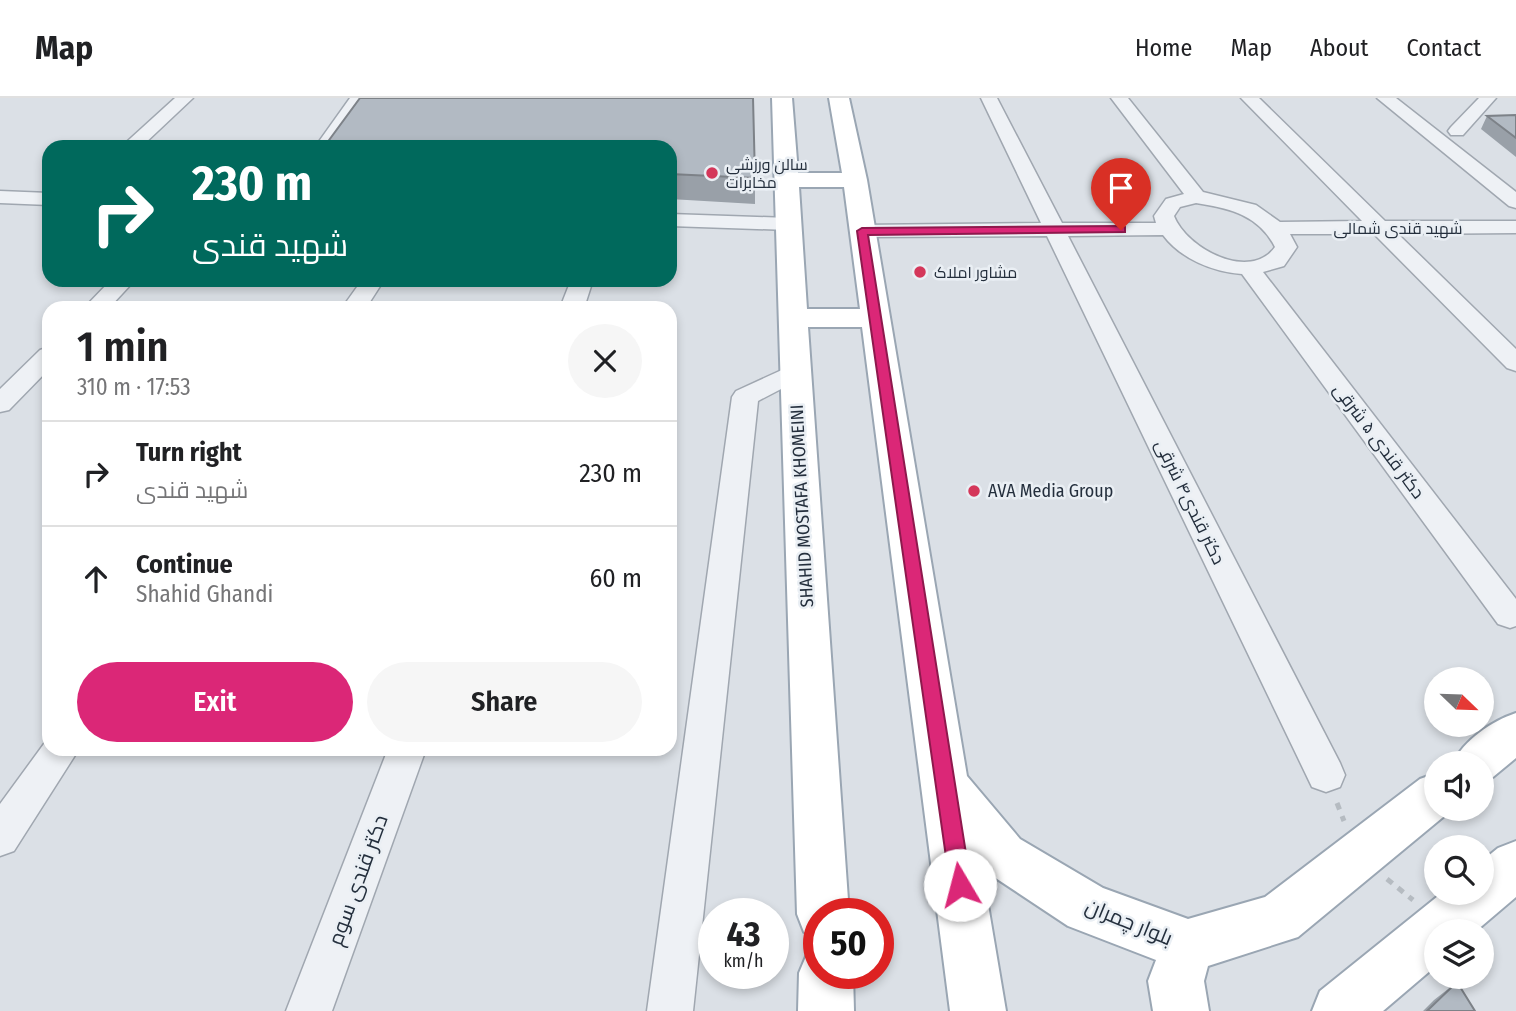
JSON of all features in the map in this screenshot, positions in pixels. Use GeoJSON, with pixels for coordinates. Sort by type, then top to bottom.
{"type":"FeatureCollection","features":[{"type":"Feature","properties":{"kind":"main road","name":"SHAHID MOSTAFA KHOMEINI"},"geometry":{"type":"LineString","coordinates":[[782,98],[822,898]]}},
{"type":"Feature","properties":{"kind":"main road"},"geometry":{"type":"LineString","coordinates":[[839,98],[855,180],[978,1011]]}},
{"type":"Feature","properties":{"kind":"main road"},"geometry":{"type":"LineString","coordinates":[[785,180],[855,180]]}},
{"type":"Feature","properties":{"kind":"main road"},"geometry":{"type":"LineString","coordinates":[[792,318],[875,318]]}},
{"type":"Feature","properties":{"kind":"main road"},"geometry":{"type":"LineString","coordinates":[[1491,751],[1516,732]]}},
{"type":"Feature","properties":{"kind":"main road","name":"بلوار چمران"},"geometry":{"type":"LineString","coordinates":[[945,785],[1002,855],[1087,908],[1188,946],[1279,919],[1424,804]]}},
{"type":"Feature","properties":{"kind":"main road"},"geometry":{"type":"LineString","coordinates":[[1340,1011],[1512,879]]}},
{"type":"Feature","properties":{"kind":"main road"},"geometry":{"type":"LineString","coordinates":[[1181,1011],[1176,981],[1188,946]]}},
{"type":"Feature","properties":{"kind":"main road"},"geometry":{"type":"LineString","coordinates":[[826,989],[826,1011]]}},
{"type":"Feature","properties":{"kind":"street"},"geometry":{"type":"LineString","coordinates":[[138,140],[185,98]]}},
{"type":"Feature","properties":{"kind":"street"},"geometry":{"type":"LineString","coordinates":[[329,140],[359,98]]}},
{"type":"Feature","properties":{"kind":"street","name":"دکتر قندی۴ شرقی"},"geometry":{"type":"LineString","coordinates":[[989,98],[1326,775]]}},
{"type":"Feature","properties":{"kind":"street"},"geometry":{"type":"LineString","coordinates":[[1119,98],[1196,197]]}},
{"type":"Feature","properties":{"kind":"street"},"geometry":{"type":"LineString","coordinates":[[1249,98],[1516,363]]}},
{"type":"Feature","properties":{"kind":"street"},"geometry":{"type":"LineString","coordinates":[[1385,98],[1516,202]]}},
{"type":"Feature","properties":{"kind":"street"},"geometry":{"type":"LineString","coordinates":[[1457,131],[1488,98]]}},
{"type":"Feature","properties":{"kind":"street"},"geometry":{"type":"LineString","coordinates":[[0,197],[42,199]]}},
{"type":"Feature","properties":{"kind":"street"},"geometry":{"type":"LineString","coordinates":[[1196,197],[1229,202],[1259,214],[1279,229],[1286,247],[1276,261],[1249,268],[1204,256],[1185,247],[1166,229],[1164,216],[1173,204],[1196,197]]}},
{"type":"Feature","properties":{"kind":"street"},"geometry":{"type":"LineString","coordinates":[[677,220],[788,224]]}},
{"type":"Feature","properties":{"kind":"street","name":"شهید قندی شمالی"},"geometry":{"type":"LineString","coordinates":[[1279,229],[1516,227]]}},
{"type":"Feature","properties":{"kind":"street"},"geometry":{"type":"LineString","coordinates":[[862,231],[1166,229]]}},
{"type":"Feature","properties":{"kind":"street","name":"دکتر قندی ۵ شرقی"},"geometry":{"type":"LineString","coordinates":[[1249,268],[1514,620]]}},
{"type":"Feature","properties":{"kind":"street"},"geometry":{"type":"LineString","coordinates":[[103,301],[117,287]]}},
{"type":"Feature","properties":{"kind":"street"},"geometry":{"type":"LineString","coordinates":[[0,404],[42,362]]}},
{"type":"Feature","properties":{"kind":"street"},"geometry":{"type":"LineString","coordinates":[[670,1011],[745,397],[795,372]]}},
{"type":"Feature","properties":{"kind":"street"},"geometry":{"type":"LineString","coordinates":[[0,838],[55,756]]}},
{"type":"Feature","properties":{"kind":"street","name":"دکتر قندی سوم"},"geometry":{"type":"LineString","coordinates":[[309,1011],[404,756]]}},
{"type":"Feature","properties":{"kind":"building","name":"سالن ورزشی مخابرات"},"geometry":{"type":"Polygon","coordinates":[[[360,98],[753,98],[755,178],[677,174],[677,140],[329,140],[360,98]]]}},
{"type":"Feature","properties":{"kind":"building"},"geometry":{"type":"Polygon","coordinates":[[[1516,115],[1516,138],[1487,116],[1516,115]]]}},
{"type":"Feature","properties":{"kind":"building"},"geometry":{"type":"Polygon","coordinates":[[[1450,989],[1461,989],[1475,1011],[1427,1011],[1450,989]]]}},
{"type":"Feature","properties":{"kind":"place","name":"سالن ورزشی مخابرات"},"geometry":{"type":"Point","coordinates":[712,173]}},
{"type":"Feature","properties":{"kind":"place","name":"مشاور املاک"},"geometry":{"type":"Point","coordinates":[920,272]}},
{"type":"Feature","properties":{"kind":"place","name":"AVA Media Group"},"geometry":{"type":"Point","coordinates":[974,491]}},
{"type":"Feature","properties":{"kind":"route"},"geometry":{"type":"LineString","coordinates":[[960,885],[862,231],[1121,230]]}}]}
